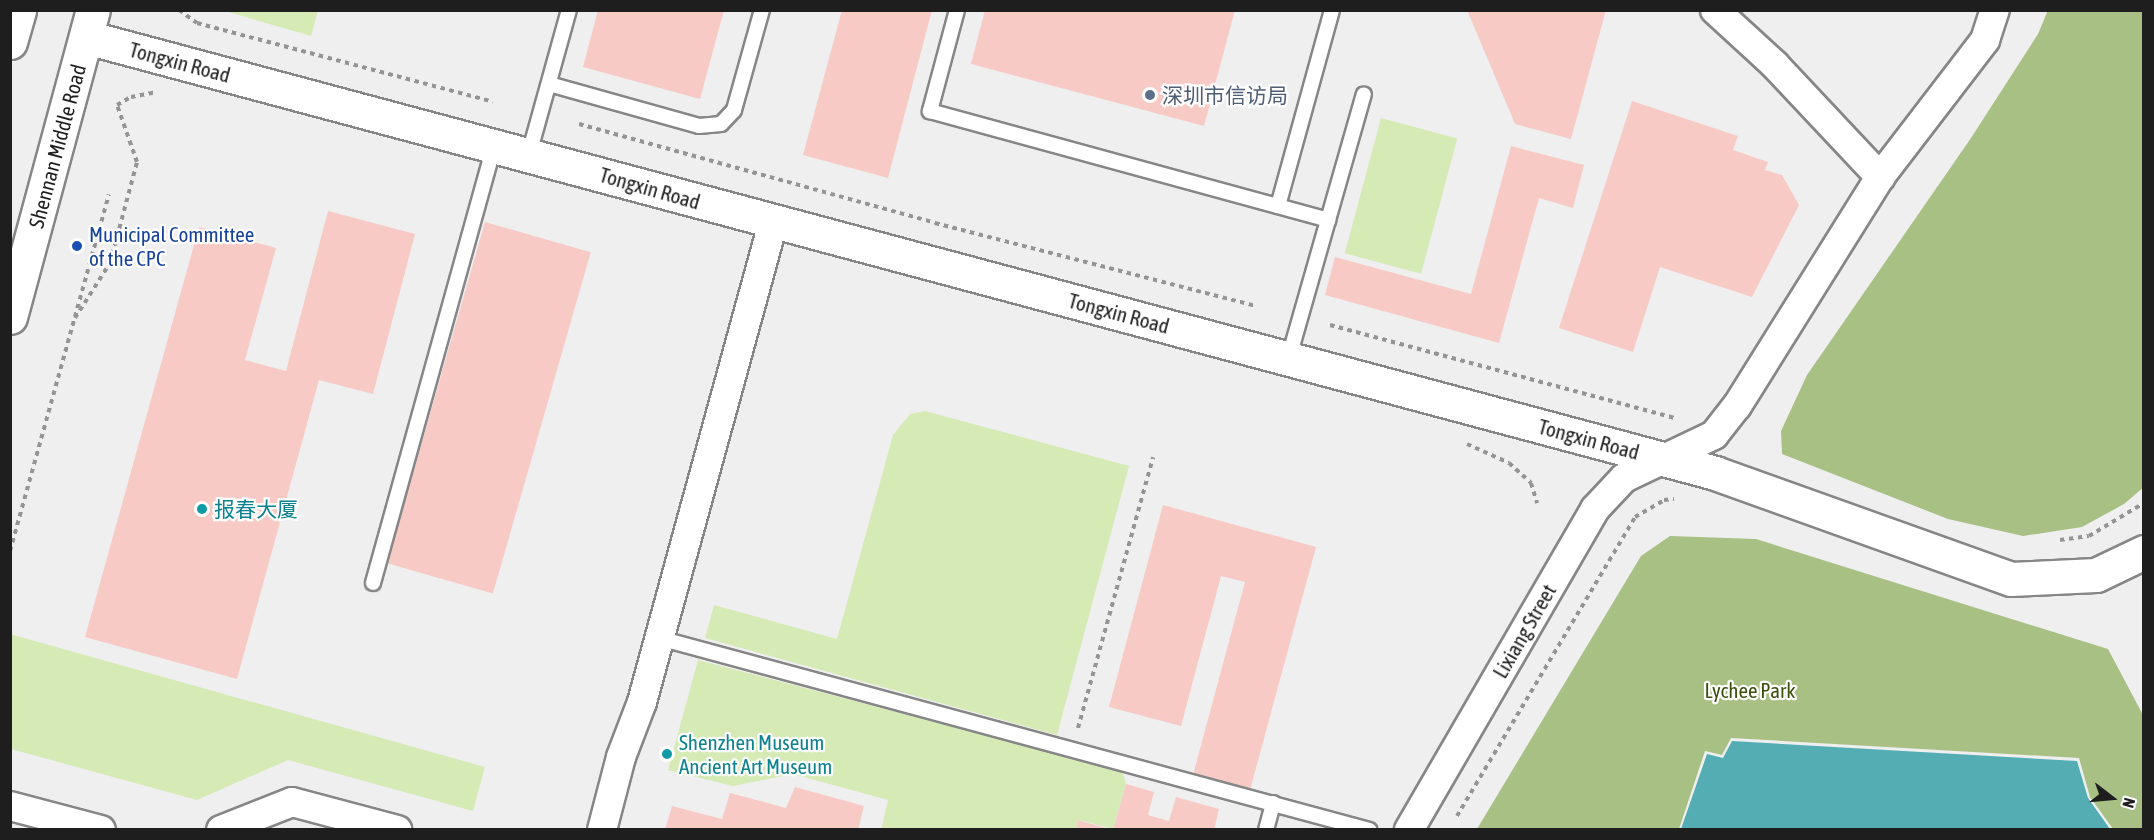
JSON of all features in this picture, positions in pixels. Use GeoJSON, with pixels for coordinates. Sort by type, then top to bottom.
{"type":"FeatureCollection","features":[{"type":"Feature","properties":{"kind":"street"},"geometry":{"type":"LineString","coordinates":[[1715,10],[1775,65],[1881,177]]}},
{"type":"Feature","properties":{"kind":"street","name":"Lixiang Street"},"geometry":{"type":"LineString","coordinates":[[1409,830],[1595,508],[1624,478],[1714,435],[1737,406],[1881,177],[1985,40],[1995,10]]}},
{"type":"Feature","properties":{"kind":"street","name":"Tongxin Road"},"geometry":{"type":"LineString","coordinates":[[90,24],[494,146],[772,222],[1289,357],[1762,487],[1931,553],[2011,579],[2096,574],[2144,552]]}},
{"type":"Feature","properties":{"kind":"street","name":"Shennan Middle Road"},"geometry":{"type":"LineString","coordinates":[[10,317],[90,24]]}},
{"type":"Feature","properties":{"kind":"street"},"geometry":{"type":"LineString","coordinates":[[602,830],[621,757],[642,702],[772,222]]}},
{"type":"Feature","properties":{"kind":"street"},"geometry":{"type":"LineString","coordinates":[[221,830],[292,802],[397,830]]}},
{"type":"Feature","properties":{"kind":"street"},"geometry":{"type":"LineString","coordinates":[[10,806],[101,830]]}},
{"type":"Feature","properties":{"kind":"lane"},"geometry":{"type":"LineString","coordinates":[[529,154],[569,10]]}},
{"type":"Feature","properties":{"kind":"lane"},"geometry":{"type":"LineString","coordinates":[[549,84],[699,126],[721,124],[734,110],[762,10]]}},
{"type":"Feature","properties":{"kind":"lane"},"geometry":{"type":"LineString","coordinates":[[957,10],[930,111],[1328,220]]}},
{"type":"Feature","properties":{"kind":"lane"},"geometry":{"type":"LineString","coordinates":[[1278,206],[1332,10]]}},
{"type":"Feature","properties":{"kind":"lane"},"geometry":{"type":"LineString","coordinates":[[1289,357],[1364,94]]}},
{"type":"Feature","properties":{"kind":"lane"},"geometry":{"type":"LineString","coordinates":[[373,583],[494,146]]}},
{"type":"Feature","properties":{"kind":"lane"},"geometry":{"type":"LineString","coordinates":[[659,638],[1369,830]]}},
{"type":"Feature","properties":{"kind":"lane"},"geometry":{"type":"LineString","coordinates":[[1266,830],[1273,803]]}},
{"type":"Feature","properties":{"kind":"path"},"geometry":{"type":"LineString","coordinates":[[179,10],[197,23],[493,102]]}},
{"type":"Feature","properties":{"kind":"path"},"geometry":{"type":"LineString","coordinates":[[75,318],[110,263],[137,162],[117,105]]}},
{"type":"Feature","properties":{"kind":"path"},"geometry":{"type":"LineString","coordinates":[[579,124],[935,223],[1255,306]]}},
{"type":"Feature","properties":{"kind":"path"},"geometry":{"type":"LineString","coordinates":[[10,551],[109,195]]}},
{"type":"Feature","properties":{"kind":"path"},"geometry":{"type":"LineString","coordinates":[[1330,325],[1676,418]]}},
{"type":"Feature","properties":{"kind":"path"},"geometry":{"type":"LineString","coordinates":[[1072,749],[1153,458]]}},
{"type":"Feature","properties":{"kind":"path"},"geometry":{"type":"LineString","coordinates":[[1455,819],[1635,517],[1664,500],[1684,499]]}},
{"type":"Feature","properties":{"kind":"path"},"geometry":{"type":"LineString","coordinates":[[2057,541],[2089,536],[2144,503]]}},
{"type":"Feature","properties":{"kind":"green space"},"geometry":{"type":"Polygon","coordinates":[[[2048,10],[2143,11],[2144,487],[2124,504],[2082,527],[2023,536],[1948,519],[1782,454],[1781,431],[1807,375],[1971,138],[2038,34],[2048,10]]]}},
{"type":"Feature","properties":{"kind":"green space"},"geometry":{"type":"Polygon","coordinates":[[[225,11],[318,11],[311,36],[225,11]]]}},
{"type":"Feature","properties":{"kind":"green space"},"geometry":{"type":"Polygon","coordinates":[[[1381,118],[1457,138],[1421,274],[1345,253],[1381,118]]]}},
{"type":"Feature","properties":{"kind":"green space"},"geometry":{"type":"Polygon","coordinates":[[[925,411],[1129,466],[1057,735],[705,638],[714,605],[837,639],[893,435],[910,414],[925,411]]]}},
{"type":"Feature","properties":{"kind":"green space","name":"Lychee Park"},"geometry":{"type":"Polygon","coordinates":[[[1670,536],[1756,539],[2108,649],[2143,715],[2143,829],[2113,829],[2090,797],[2079,758],[1731,738],[1722,755],[1705,751],[1679,829],[1477,829],[1641,556],[1670,536]]]}},
{"type":"Feature","properties":{"kind":"green space"},"geometry":{"type":"Polygon","coordinates":[[[10,634],[485,767],[473,811],[288,760],[197,800],[11,749],[10,634]]]}},
{"type":"Feature","properties":{"kind":"green space"},"geometry":{"type":"Polygon","coordinates":[[[698,660],[1122,771],[1126,784],[1113,829],[1079,820],[1076,830],[881,830],[888,800],[793,774],[733,786],[668,770],[698,660]]]}},
{"type":"Feature","properties":{"kind":"water"},"geometry":{"type":"Polygon","coordinates":[[[1732,741],[2077,761],[2088,798],[2110,829],[1681,829],[1707,754],[1723,758],[1732,741]]]}},
{"type":"Feature","properties":{"kind":"building"},"geometry":{"type":"Polygon","coordinates":[[[598,10],[724,10],[700,99],[583,67],[598,10]]]}},
{"type":"Feature","properties":{"kind":"building"},"geometry":{"type":"Polygon","coordinates":[[[842,10],[932,10],[888,178],[803,155],[842,10]]]}},
{"type":"Feature","properties":{"kind":"building","name":"深圳市信访局"},"geometry":{"type":"Polygon","coordinates":[[[985,10],[1235,10],[1204,126],[971,64],[985,10]]]}},
{"type":"Feature","properties":{"kind":"building"},"geometry":{"type":"Polygon","coordinates":[[[1467,10],[1606,10],[1571,139],[1515,124],[1467,10]]]}},
{"type":"Feature","properties":{"kind":"building"},"geometry":{"type":"Polygon","coordinates":[[[1632,101],[1738,136],[1733,150],[1768,162],[1765,170],[1782,175],[1799,205],[1752,297],[1660,267],[1633,352],[1559,328],[1632,101]]]}},
{"type":"Feature","properties":{"kind":"building"},"geometry":{"type":"Polygon","coordinates":[[[1511,146],[1584,165],[1573,208],[1539,198],[1499,343],[1325,295],[1335,257],[1471,294],[1511,146]]]}},
{"type":"Feature","properties":{"kind":"building","name":"报春大厦"},"geometry":{"type":"Polygon","coordinates":[[[328,211],[415,234],[373,394],[319,380],[237,679],[85,637],[199,227],[276,248],[245,360],[286,371],[328,211]]]}},
{"type":"Feature","properties":{"kind":"building"},"geometry":{"type":"Polygon","coordinates":[[[485,222],[591,252],[493,594],[387,563],[485,222]]]}},
{"type":"Feature","properties":{"kind":"building"},"geometry":{"type":"Polygon","coordinates":[[[1163,505],[1316,547],[1250,790],[1193,775],[1245,582],[1221,576],[1181,726],[1109,707],[1163,505]]]}},
{"type":"Feature","properties":{"kind":"building"},"geometry":{"type":"Polygon","coordinates":[[[1126,784],[1154,792],[1148,815],[1169,821],[1176,797],[1219,809],[1214,830],[1113,830],[1126,784]]]}},
{"type":"Feature","properties":{"kind":"building"},"geometry":{"type":"Polygon","coordinates":[[[795,787],[864,806],[858,830],[665,830],[672,806],[722,819],[730,793],[786,808],[795,787]]]}},
{"type":"Feature","properties":{"kind":"building"},"geometry":{"type":"Polygon","coordinates":[[[1078,820],[1109,829],[1076,830],[1078,820]]]}},
{"type":"Feature","properties":{"kind":"place","name":"深圳市信访局"},"geometry":{"type":"Point","coordinates":[1150,95]}},
{"type":"Feature","properties":{"kind":"place","name":"Municipal Committee of the CPC"},"geometry":{"type":"Point","coordinates":[77,246]}},
{"type":"Feature","properties":{"kind":"place","name":"报春大厦"},"geometry":{"type":"Point","coordinates":[202,509]}},
{"type":"Feature","properties":{"kind":"place","name":"Shenzhen Museum Ancient Art Museum"},"geometry":{"type":"Point","coordinates":[667,754]}}]}
